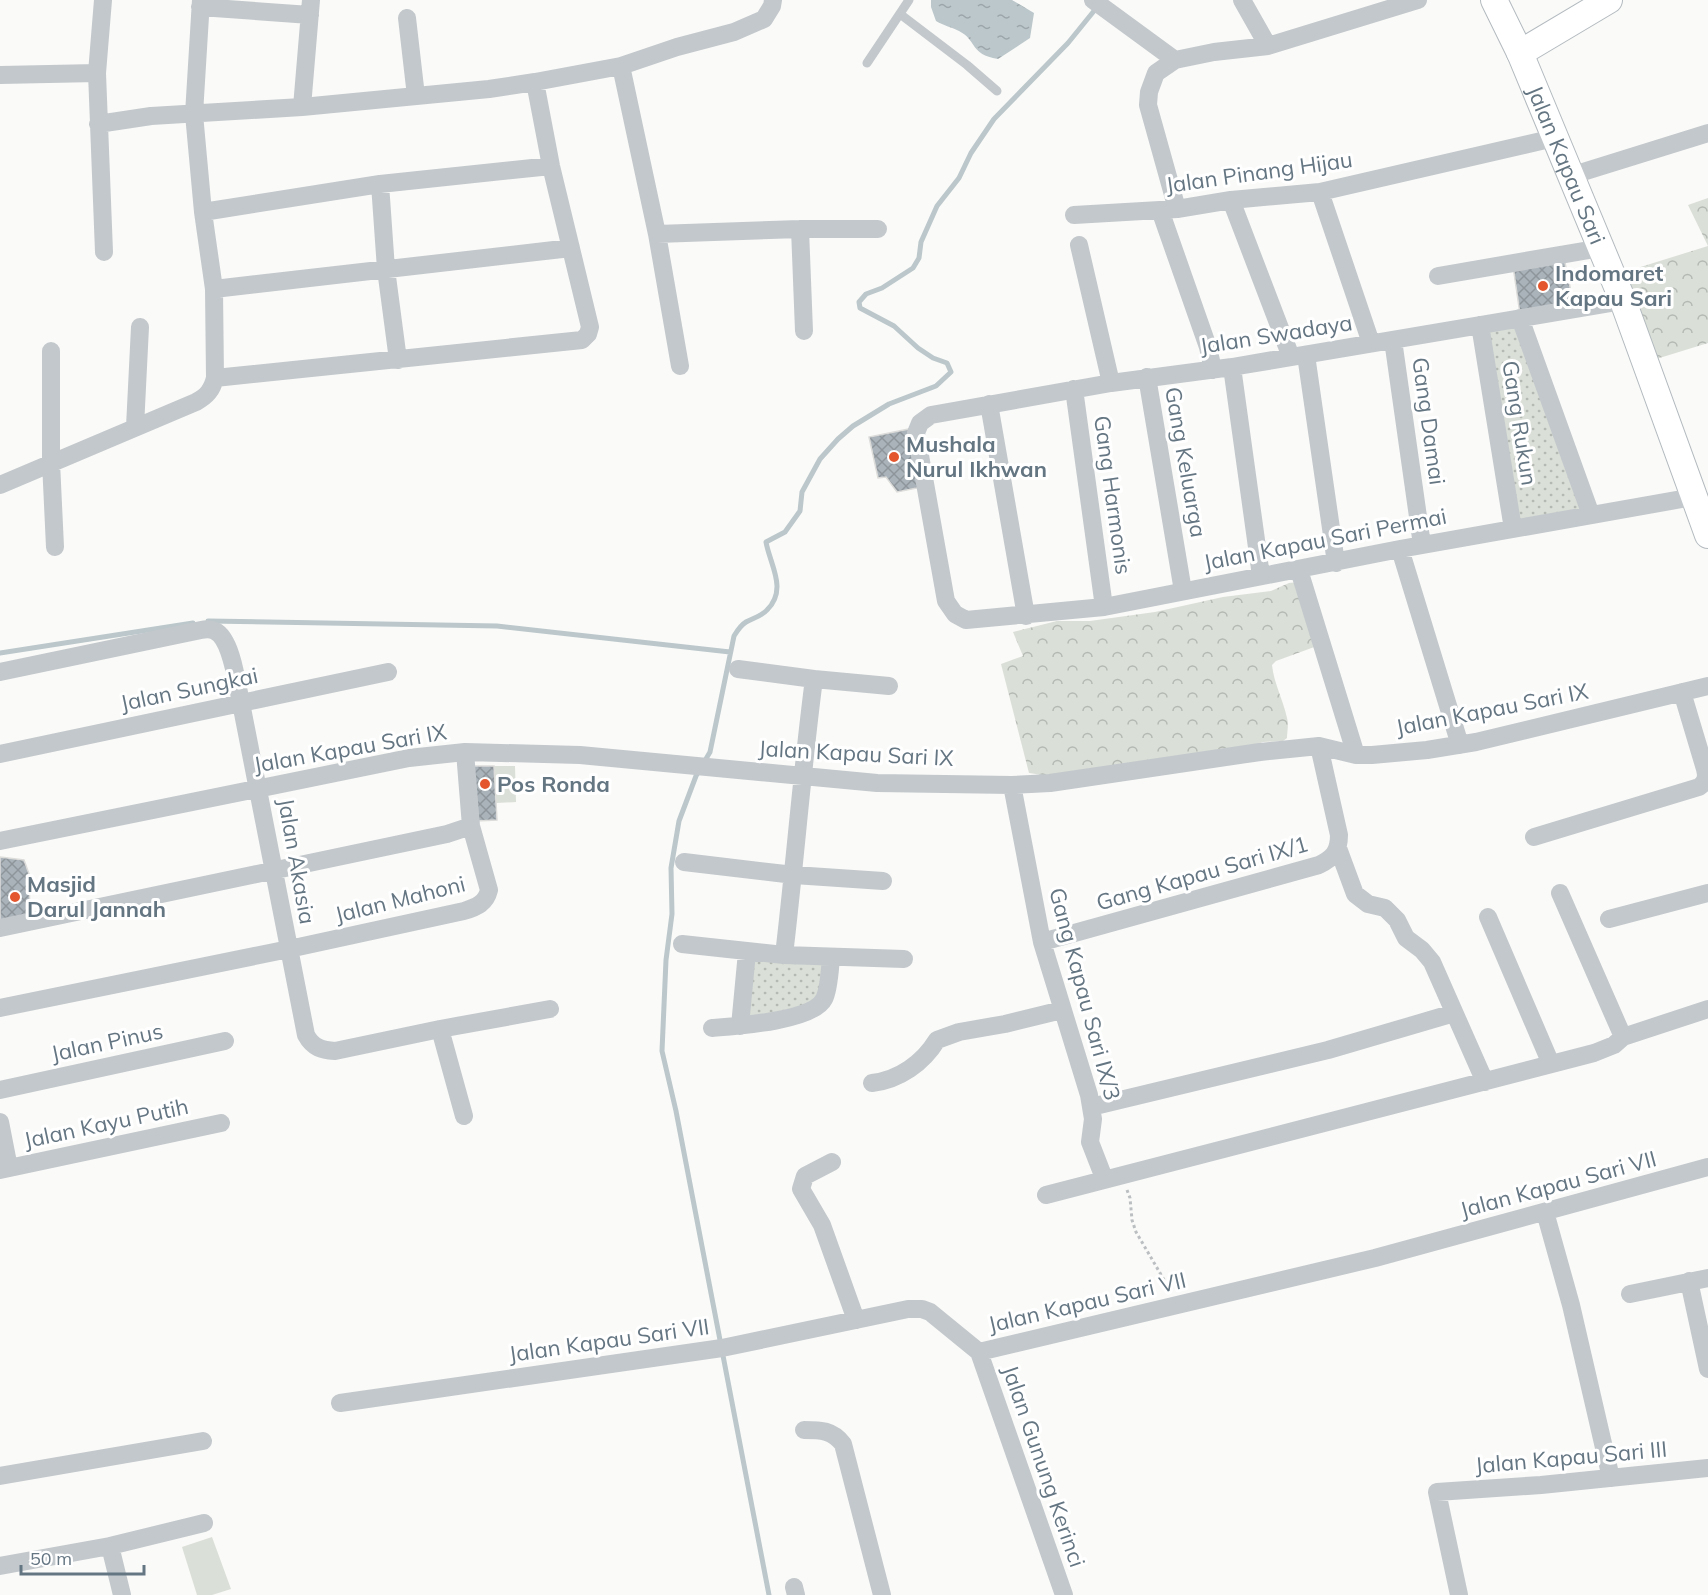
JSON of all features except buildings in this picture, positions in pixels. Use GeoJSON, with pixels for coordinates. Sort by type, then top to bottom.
{"type":"FeatureCollection","features":[{"type":"Feature","properties":{"kind":"main road","name":"Jalan Kapau Sari"},"geometry":{"type":"LineString","coordinates":[[1494,0],[1520,53],[1623,301],[1708,535]]}},
{"type":"Feature","properties":{"kind":"main road"},"geometry":{"type":"LineString","coordinates":[[1520,53],[1609,0]]}},
{"type":"Feature","properties":{"kind":"street"},"geometry":{"type":"LineString","coordinates":[[103,0],[97,73],[104,252]]}},
{"type":"Feature","properties":{"kind":"street"},"geometry":{"type":"LineString","coordinates":[[98,124],[151,116],[302,107],[535,82],[621,66],[754,24],[768,14],[773,0]]}},
{"type":"Feature","properties":{"kind":"street"},"geometry":{"type":"LineString","coordinates":[[1242,0],[1268,46]]}},
{"type":"Feature","properties":{"kind":"street"},"geometry":{"type":"LineString","coordinates":[[1213,370],[1168,209],[1148,105],[1149,92],[1156,73],[1175,60],[1214,52],[1268,46],[1389,4],[1418,0]]}},
{"type":"Feature","properties":{"kind":"street"},"geometry":{"type":"LineString","coordinates":[[0,485],[203,398],[212,388],[215,378],[214,289],[203,212],[194,114],[200,3],[311,8],[302,107]]}},
{"type":"Feature","properties":{"kind":"street"},"geometry":{"type":"LineString","coordinates":[[1099,4],[1175,60]]}},
{"type":"Feature","properties":{"kind":"street"},"geometry":{"type":"LineString","coordinates":[[407,18],[416,96]]}},
{"type":"Feature","properties":{"kind":"street"},"geometry":{"type":"LineString","coordinates":[[621,66],[657,234],[680,366]]}},
{"type":"Feature","properties":{"kind":"street"},"geometry":{"type":"LineString","coordinates":[[0,75],[97,73]]}},
{"type":"Feature","properties":{"kind":"street"},"geometry":{"type":"LineString","coordinates":[[215,378],[586,338],[590,327],[551,166],[535,82]]}},
{"type":"Feature","properties":{"kind":"street"},"geometry":{"type":"LineString","coordinates":[[1570,176],[1708,133]]}},
{"type":"Feature","properties":{"kind":"street","name":"Jalan Pinang Hijau"},"geometry":{"type":"LineString","coordinates":[[1074,215],[1168,209],[1231,200],[1320,192],[1554,138]]}},
{"type":"Feature","properties":{"kind":"street"},"geometry":{"type":"LineString","coordinates":[[203,212],[380,184],[551,166]]}},
{"type":"Feature","properties":{"kind":"street"},"geometry":{"type":"LineString","coordinates":[[380,184],[386,269],[398,360]]}},
{"type":"Feature","properties":{"kind":"street"},"geometry":{"type":"LineString","coordinates":[[1320,192],[1371,343]]}},
{"type":"Feature","properties":{"kind":"street"},"geometry":{"type":"LineString","coordinates":[[1231,200],[1299,356],[1336,562]]}},
{"type":"Feature","properties":{"kind":"street"},"geometry":{"type":"LineString","coordinates":[[800,229],[804,332]]}},
{"type":"Feature","properties":{"kind":"street"},"geometry":{"type":"LineString","coordinates":[[657,234],[878,229]]}},
{"type":"Feature","properties":{"kind":"street"},"geometry":{"type":"LineString","coordinates":[[1079,245],[1111,383]]}},
{"type":"Feature","properties":{"kind":"street"},"geometry":{"type":"LineString","coordinates":[[214,289],[571,248]]}},
{"type":"Feature","properties":{"kind":"street"},"geometry":{"type":"LineString","coordinates":[[1438,276],[1601,248]]}},
{"type":"Feature","properties":{"kind":"street","name":"Jalan Swadaya"},"geometry":{"type":"LineString","coordinates":[[959,615],[946,601],[942,586],[916,433],[918,426],[925,418],[1074,389],[1147,377],[1232,367],[1623,301]]}},
{"type":"Feature","properties":{"kind":"street"},"geometry":{"type":"LineString","coordinates":[[1520,318],[1591,515]]}},
{"type":"Feature","properties":{"kind":"street","name":"Gang Rukun"},"geometry":{"type":"LineString","coordinates":[[1480,325],[1513,529]]}},
{"type":"Feature","properties":{"kind":"street"},"geometry":{"type":"LineString","coordinates":[[135,427],[140,327]]}},
{"type":"Feature","properties":{"kind":"street","name":"Gang Damai"},"geometry":{"type":"LineString","coordinates":[[1393,340],[1422,545]]}},
{"type":"Feature","properties":{"kind":"street"},"geometry":{"type":"LineString","coordinates":[[51,351],[51,462],[55,547]]}},
{"type":"Feature","properties":{"kind":"street"},"geometry":{"type":"LineString","coordinates":[[1232,367],[1260,576]]}},
{"type":"Feature","properties":{"kind":"street","name":"Gang Keluarga"},"geometry":{"type":"LineString","coordinates":[[1147,377],[1183,591]]}},
{"type":"Feature","properties":{"kind":"street","name":"Gang Harmonis"},"geometry":{"type":"LineString","coordinates":[[1074,389],[1104,607]]}},
{"type":"Feature","properties":{"kind":"street"},"geometry":{"type":"LineString","coordinates":[[989,404],[1026,616]]}},
{"type":"Feature","properties":{"kind":"street","name":"Jalan Kapau Sari Permai"},"geometry":{"type":"LineString","coordinates":[[959,615],[1026,616],[1104,607],[1400,549],[1693,497]]}},
{"type":"Feature","properties":{"kind":"street"},"geometry":{"type":"LineString","coordinates":[[1400,549],[1460,745]]}},
{"type":"Feature","properties":{"kind":"street"},"geometry":{"type":"LineString","coordinates":[[1299,570],[1356,754]]}},
{"type":"Feature","properties":{"kind":"street","name":"Jalan Akasia"},"geometry":{"type":"LineString","coordinates":[[0,672],[209,629],[216,631],[225,642],[241,703],[306,1035],[310,1043],[318,1048],[335,1051],[550,1009]]}},
{"type":"Feature","properties":{"kind":"street"},"geometry":{"type":"LineString","coordinates":[[738,669],[889,686]]}},
{"type":"Feature","properties":{"kind":"street","name":"Jalan Sungkai"},"geometry":{"type":"LineString","coordinates":[[0,754],[388,672]]}},
{"type":"Feature","properties":{"kind":"street"},"geometry":{"type":"LineString","coordinates":[[784,955],[794,875],[801,777],[814,678]]}},
{"type":"Feature","properties":{"kind":"street","name":"Jalan Kapau Sari IX"},"geometry":{"type":"LineString","coordinates":[[0,841],[408,758],[465,752],[580,755],[877,783],[1012,785],[1050,783],[1260,752],[1319,746],[1372,756],[1460,745],[1708,686]]}},
{"type":"Feature","properties":{"kind":"street"},"geometry":{"type":"LineString","coordinates":[[1534,837],[1704,784],[1705,769],[1682,692]]}},
{"type":"Feature","properties":{"kind":"street","name":"Gang Kapau Sari IX/1"},"geometry":{"type":"LineString","coordinates":[[1042,942],[1319,865],[1329,860],[1338,848],[1339,835],[1319,746]]}},
{"type":"Feature","properties":{"kind":"street","name":"Jalan Mahoni"},"geometry":{"type":"LineString","coordinates":[[0,1008],[289,949],[479,906],[487,897],[489,890],[471,826],[465,752]]}},
{"type":"Feature","properties":{"kind":"street","name":"Gang Kapau Sari IX/3"},"geometry":{"type":"LineString","coordinates":[[1012,785],[1042,942],[1091,1107],[1093,1119],[1090,1142],[1113,1176]]}},
{"type":"Feature","properties":{"kind":"street"},"geometry":{"type":"LineString","coordinates":[[0,928],[447,834],[471,826]]}},
{"type":"Feature","properties":{"kind":"street"},"geometry":{"type":"LineString","coordinates":[[1338,848],[1355,894],[1368,904],[1385,908],[1397,920],[1406,938],[1422,950],[1432,962],[1485,1082]]}},
{"type":"Feature","properties":{"kind":"street"},"geometry":{"type":"LineString","coordinates":[[684,862],[794,875],[883,881]]}},
{"type":"Feature","properties":{"kind":"street"},"geometry":{"type":"LineString","coordinates":[[1560,893],[1623,1037]]}},
{"type":"Feature","properties":{"kind":"street"},"geometry":{"type":"LineString","coordinates":[[1609,919],[1708,893]]}},
{"type":"Feature","properties":{"kind":"street"},"geometry":{"type":"LineString","coordinates":[[1488,917],[1551,1064]]}},
{"type":"Feature","properties":{"kind":"street"},"geometry":{"type":"LineString","coordinates":[[682,944],[784,955],[904,959]]}},
{"type":"Feature","properties":{"kind":"street"},"geometry":{"type":"LineString","coordinates":[[740,1026],[747,952]]}},
{"type":"Feature","properties":{"kind":"street"},"geometry":{"type":"LineString","coordinates":[[712,1028],[740,1026],[812,1011],[825,998],[831,957]]}},
{"type":"Feature","properties":{"kind":"street"},"geometry":{"type":"LineString","coordinates":[[1046,1195],[1594,1053],[1614,1045],[1623,1037],[1708,1009]]}},
{"type":"Feature","properties":{"kind":"street"},"geometry":{"type":"LineString","coordinates":[[872,1083],[888,1081],[906,1071],[926,1055],[937,1040],[959,1032],[1062,1010]]}},
{"type":"Feature","properties":{"kind":"street"},"geometry":{"type":"LineString","coordinates":[[1091,1107],[1328,1050],[1454,1013]]}},
{"type":"Feature","properties":{"kind":"street"},"geometry":{"type":"LineString","coordinates":[[440,1029],[464,1116]]}},
{"type":"Feature","properties":{"kind":"street","name":"Jalan Pinus"},"geometry":{"type":"LineString","coordinates":[[0,1090],[225,1041]]}},
{"type":"Feature","properties":{"kind":"street"},"geometry":{"type":"LineString","coordinates":[[0,1122],[5,1169]]}},
{"type":"Feature","properties":{"kind":"street","name":"Jalan Kayu Putih"},"geometry":{"type":"LineString","coordinates":[[5,1169],[221,1124]]}},
{"type":"Feature","properties":{"kind":"street"},"geometry":{"type":"LineString","coordinates":[[832,1161],[805,1176],[801,1189],[822,1225],[856,1320]]}},
{"type":"Feature","properties":{"kind":"street","name":"Jalan Kapau Sari VII"},"geometry":{"type":"LineString","coordinates":[[340,1403],[722,1348],[908,1309],[922,1309],[938,1317],[979,1352],[1375,1258],[1708,1167]]}},
{"type":"Feature","properties":{"kind":"street"},"geometry":{"type":"LineString","coordinates":[[1545,1212],[1571,1305],[1611,1478]]}},
{"type":"Feature","properties":{"kind":"street"},"geometry":{"type":"LineString","coordinates":[[1630,1294],[1708,1278]]}},
{"type":"Feature","properties":{"kind":"street"},"geometry":{"type":"LineString","coordinates":[[1689,1281],[1708,1370]]}},
{"type":"Feature","properties":{"kind":"street","name":"Jalan Gunung Kerinci"},"geometry":{"type":"LineString","coordinates":[[979,1352],[1064,1595]]}},
{"type":"Feature","properties":{"kind":"street"},"geometry":{"type":"LineString","coordinates":[[804,1430],[828,1431],[843,1444],[882,1595]]}},
{"type":"Feature","properties":{"kind":"street"},"geometry":{"type":"LineString","coordinates":[[0,1476],[204,1441]]}},
{"type":"Feature","properties":{"kind":"street","name":"Jalan Kapau Sari III"},"geometry":{"type":"LineString","coordinates":[[1460,1595],[1437,1492],[1708,1468]]}},
{"type":"Feature","properties":{"kind":"street"},"geometry":{"type":"LineString","coordinates":[[0,1566],[110,1546],[204,1523]]}},
{"type":"Feature","properties":{"kind":"street"},"geometry":{"type":"LineString","coordinates":[[110,1546],[122,1595]]}},
{"type":"Feature","properties":{"kind":"lane"},"geometry":{"type":"LineString","coordinates":[[867,63],[909,0]]}},
{"type":"Feature","properties":{"kind":"lane"},"geometry":{"type":"LineString","coordinates":[[900,14],[998,91]]}},
{"type":"Feature","properties":{"kind":"path"},"geometry":{"type":"LineString","coordinates":[[1113,1176],[1130,1198],[1136,1233],[1171,1292],[1173,1306]]}},
{"type":"Feature","properties":{"kind":"green space"},"geometry":{"type":"Polygon","coordinates":[[[1708,198],[1708,246],[1688,205],[1708,198]]]}},
{"type":"Feature","properties":{"kind":"green space"},"geometry":{"type":"Polygon","coordinates":[[[1708,246],[1708,343],[1653,360],[1618,274],[1708,246]]]}},
{"type":"Feature","properties":{"kind":"green space"},"geometry":{"type":"Polygon","coordinates":[[[1520,318],[1591,515],[1513,529],[1480,325],[1520,318]]]}},
{"type":"Feature","properties":{"kind":"green space"},"geometry":{"type":"Polygon","coordinates":[[[1299,582],[1317,646],[1276,661],[1272,665],[1288,720],[1287,738],[1283,741],[1263,742],[1237,751],[1049,776],[1029,773],[1001,664],[1023,656],[1013,632],[1057,621],[1090,621],[1155,612],[1223,597],[1271,591],[1289,583],[1299,582]]]}},
{"type":"Feature","properties":{"kind":"green space"},"geometry":{"type":"Polygon","coordinates":[[[494,766],[515,766],[516,802],[496,803],[494,766]]]}},
{"type":"Feature","properties":{"kind":"green space"},"geometry":{"type":"Polygon","coordinates":[[[827,958],[818,1003],[747,1018],[751,960],[827,958]]]}},
{"type":"Feature","properties":{"kind":"green space"},"geometry":{"type":"Polygon","coordinates":[[[212,1537],[231,1589],[212,1595],[197,1595],[182,1547],[212,1537]]]}},
{"type":"Feature","properties":{"kind":"water"},"geometry":{"type":"Polygon","coordinates":[[[931,0],[1012,0],[1034,13],[1030,38],[998,59],[989,57],[978,51],[965,35],[936,21],[931,0]]]}},
{"type":"Feature","properties":{"kind":"waterway"},"geometry":{"type":"LineString","coordinates":[[769,1595],[676,1111],[662,1051],[666,960],[672,914],[671,868],[679,821],[696,776],[710,752],[734,636],[744,623],[765,612],[776,594],[776,577],[766,542],[785,532],[800,511],[802,492],[820,459],[838,439],[853,426],[889,404],[936,386],[951,372],[947,363],[933,358],[894,326],[860,308],[859,302],[866,294],[882,288],[913,268],[919,258],[921,242],[937,206],[959,178],[971,153],[994,119],[1068,43],[1098,6]]}},
{"type":"Feature","properties":{"kind":"waterway"},"geometry":{"type":"LineString","coordinates":[[208,621],[497,626],[730,652]]}},
{"type":"Feature","properties":{"kind":"waterway"},"geometry":{"type":"LineString","coordinates":[[0,653],[193,623]]}},
{"type":"Feature","properties":{"kind":"place","name":"Indomaret Kapau Sari"},"geometry":{"type":"Point","coordinates":[1543,286]}},
{"type":"Feature","properties":{"kind":"place","name":"Mushala Nurul Ikhwan"},"geometry":{"type":"Point","coordinates":[894,457]}},
{"type":"Feature","properties":{"kind":"place","name":"Pos Ronda"},"geometry":{"type":"Point","coordinates":[485,784]}},
{"type":"Feature","properties":{"kind":"place","name":"Masjid Darul Jannah"},"geometry":{"type":"Point","coordinates":[15,897]}}]}
